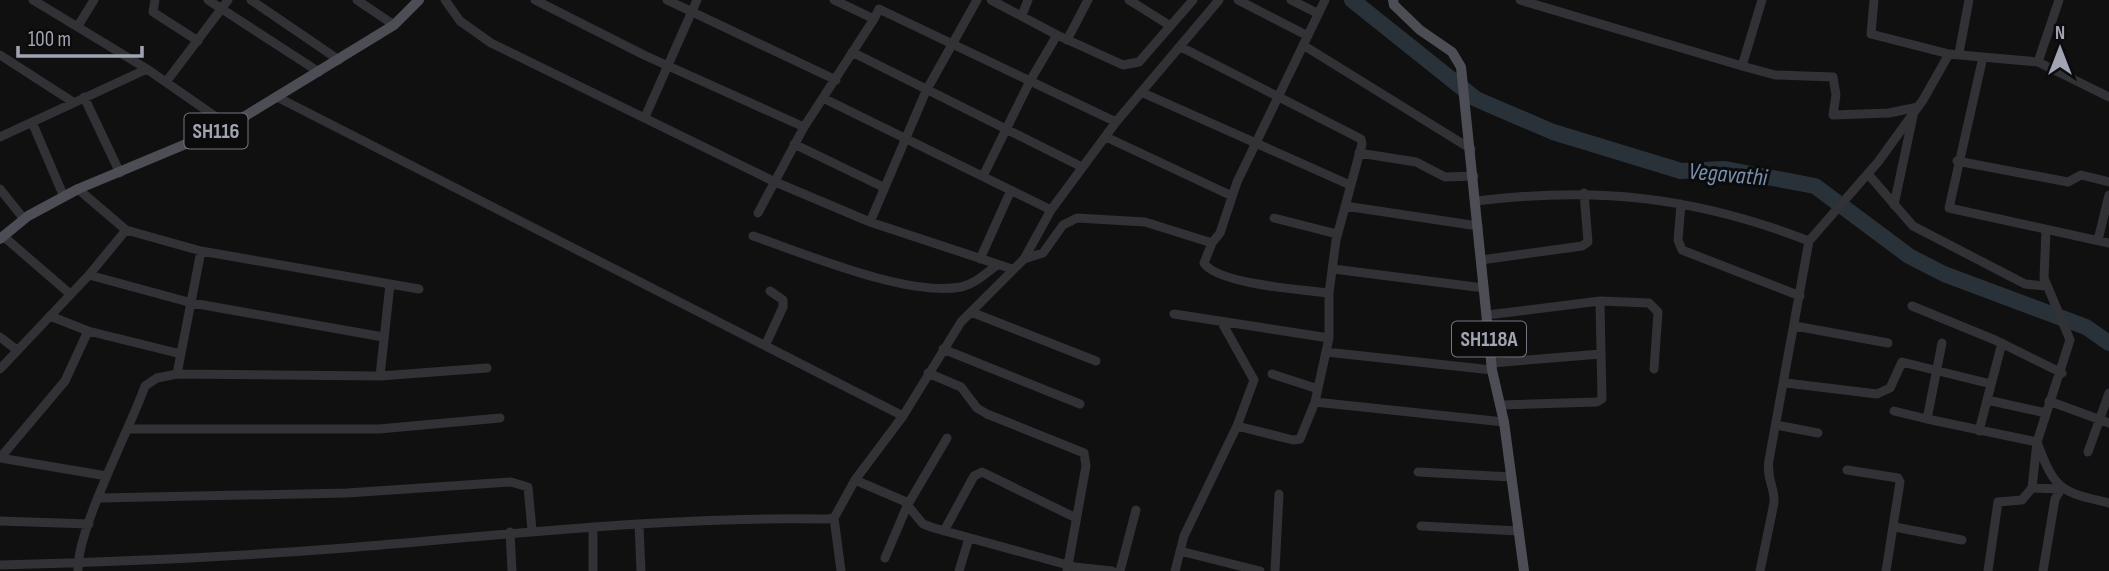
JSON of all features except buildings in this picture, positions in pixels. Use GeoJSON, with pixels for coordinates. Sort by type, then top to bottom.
{"type":"FeatureCollection","features":[{"type":"Feature","properties":{"kind":"main road","name":"SH118A"},"geometry":{"type":"LineString","coordinates":[[1393,0],[1394,5],[1420,30],[1452,52],[1461,67],[1491,367],[1504,422],[1524,571]]}},
{"type":"Feature","properties":{"kind":"main road","name":"SH116"},"geometry":{"type":"LineString","coordinates":[[1,237],[24,219],[78,188],[229,126],[394,25],[417,1]]}},
{"type":"Feature","properties":{"kind":"street"},"geometry":{"type":"LineString","coordinates":[[33,0],[45,3],[148,69],[229,126]]}},
{"type":"Feature","properties":{"kind":"street"},"geometry":{"type":"LineString","coordinates":[[78,26],[94,0]]}},
{"type":"Feature","properties":{"kind":"street"},"geometry":{"type":"LineString","coordinates":[[155,0],[153,12],[198,41]]}},
{"type":"Feature","properties":{"kind":"street"},"geometry":{"type":"LineString","coordinates":[[208,0],[319,72]]}},
{"type":"Feature","properties":{"kind":"street"},"geometry":{"type":"LineString","coordinates":[[166,82],[228,0]]}},
{"type":"Feature","properties":{"kind":"street"},"geometry":{"type":"LineString","coordinates":[[251,0],[338,60]]}},
{"type":"Feature","properties":{"kind":"street"},"geometry":{"type":"LineString","coordinates":[[357,0],[394,25]]}},
{"type":"Feature","properties":{"kind":"street"},"geometry":{"type":"LineString","coordinates":[[536,0],[667,66],[804,127]]}},
{"type":"Feature","properties":{"kind":"street"},"geometry":{"type":"LineString","coordinates":[[667,0],[836,80]]}},
{"type":"Feature","properties":{"kind":"street"},"geometry":{"type":"LineString","coordinates":[[645,117],[697,0]]}},
{"type":"Feature","properties":{"kind":"street"},"geometry":{"type":"LineString","coordinates":[[834,0],[874,19]]}},
{"type":"Feature","properties":{"kind":"street"},"geometry":{"type":"LineString","coordinates":[[870,222],[926,91],[977,0]]}},
{"type":"Feature","properties":{"kind":"street"},"geometry":{"type":"LineString","coordinates":[[991,0],[1067,40],[1123,65],[1132,66],[1139,62],[1169,25],[1194,0]]}},
{"type":"Feature","properties":{"kind":"street"},"geometry":{"type":"LineString","coordinates":[[1021,15],[1028,0]]}},
{"type":"Feature","properties":{"kind":"street"},"geometry":{"type":"LineString","coordinates":[[1067,40],[1088,0]]}},
{"type":"Feature","properties":{"kind":"street"},"geometry":{"type":"LineString","coordinates":[[1130,0],[1169,25]]}},
{"type":"Feature","properties":{"kind":"street"},"geometry":{"type":"LineString","coordinates":[[841,571],[834,518],[855,480],[903,416],[943,349],[971,312],[1024,259],[1051,210],[1082,167],[1116,122],[1219,0]]}},
{"type":"Feature","properties":{"kind":"street"},"geometry":{"type":"LineString","coordinates":[[1238,0],[1308,36]]}},
{"type":"Feature","properties":{"kind":"street"},"geometry":{"type":"LineString","coordinates":[[1291,0],[1321,7],[1255,145],[1232,196],[1220,233],[1212,243],[1204,263],[1214,271],[1245,282],[1329,293]]}},
{"type":"Feature","properties":{"kind":"street"},"geometry":{"type":"LineString","coordinates":[[1520,0],[1775,75],[1833,77],[1836,95],[1833,115],[1915,111]]}},
{"type":"Feature","properties":{"kind":"street"},"geometry":{"type":"LineString","coordinates":[[1742,66],[1762,0]]}},
{"type":"Feature","properties":{"kind":"street"},"geometry":{"type":"LineString","coordinates":[[1874,0],[1871,34],[1954,53],[2038,62],[2109,97]]}},
{"type":"Feature","properties":{"kind":"street"},"geometry":{"type":"LineString","coordinates":[[1760,571],[1774,503],[1774,492],[1766,478],[1786,383],[1810,241],[1868,174],[1954,53],[1969,0]]}},
{"type":"Feature","properties":{"kind":"street"},"geometry":{"type":"LineString","coordinates":[[2038,62],[2059,0]]}},
{"type":"Feature","properties":{"kind":"street"},"geometry":{"type":"LineString","coordinates":[[447,1],[460,21],[491,43],[773,181],[870,222],[1013,269]]}},
{"type":"Feature","properties":{"kind":"street"},"geometry":{"type":"LineString","coordinates":[[758,213],[804,127],[836,80],[881,4],[951,44],[1116,122]]}},
{"type":"Feature","properties":{"kind":"street"},"geometry":{"type":"LineString","coordinates":[[983,176],[1030,81],[1057,35]]}},
{"type":"Feature","properties":{"kind":"street"},"geometry":{"type":"LineString","coordinates":[[1303,45],[1471,149]]}},
{"type":"Feature","properties":{"kind":"street"},"geometry":{"type":"LineString","coordinates":[[1181,47],[1357,134],[1362,144],[1337,234],[1329,293],[1329,338],[1315,402],[1300,439],[1293,440],[1237,426]]}},
{"type":"Feature","properties":{"kind":"street"},"geometry":{"type":"LineString","coordinates":[[852,52],[1007,132],[1082,167]]}},
{"type":"Feature","properties":{"kind":"street"},"geometry":{"type":"LineString","coordinates":[[0,55],[73,102]]}},
{"type":"Feature","properties":{"kind":"street"},"geometry":{"type":"LineString","coordinates":[[1983,57],[1957,160],[1948,205],[1951,210],[2109,243]]}},
{"type":"Feature","properties":{"kind":"street"},"geometry":{"type":"LineString","coordinates":[[0,137],[148,69]]}},
{"type":"Feature","properties":{"kind":"street"},"geometry":{"type":"LineString","coordinates":[[1141,92],[1350,185]]}},
{"type":"Feature","properties":{"kind":"street"},"geometry":{"type":"LineString","coordinates":[[84,97],[120,173]]}},
{"type":"Feature","properties":{"kind":"street"},"geometry":{"type":"LineString","coordinates":[[277,97],[903,416]]}},
{"type":"Feature","properties":{"kind":"street"},"geometry":{"type":"LineString","coordinates":[[823,98],[1051,210]]}},
{"type":"Feature","properties":{"kind":"street"},"geometry":{"type":"LineString","coordinates":[[1894,205],[1915,111]]}},
{"type":"Feature","properties":{"kind":"street"},"geometry":{"type":"LineString","coordinates":[[33,122],[64,197]]}},
{"type":"Feature","properties":{"kind":"street"},"geometry":{"type":"LineString","coordinates":[[1105,137],[1232,196]]}},
{"type":"Feature","properties":{"kind":"street"},"geometry":{"type":"LineString","coordinates":[[794,144],[883,187]]}},
{"type":"Feature","properties":{"kind":"street"},"geometry":{"type":"LineString","coordinates":[[1359,153],[1416,162],[1445,177],[1474,176]]}},
{"type":"Feature","properties":{"kind":"street"},"geometry":{"type":"LineString","coordinates":[[1957,160],[2068,182],[2081,175],[2109,182]]}},
{"type":"Feature","properties":{"kind":"street"},"geometry":{"type":"LineString","coordinates":[[1868,174],[1913,226],[2025,284],[2046,286]]}},
{"type":"Feature","properties":{"kind":"street"},"geometry":{"type":"LineString","coordinates":[[78,188],[126,230],[201,251],[419,289]]}},
{"type":"Feature","properties":{"kind":"street"},"geometry":{"type":"LineString","coordinates":[[0,189],[24,219]]}},
{"type":"Feature","properties":{"kind":"street"},"geometry":{"type":"LineString","coordinates":[[980,259],[1011,190]]}},
{"type":"Feature","properties":{"kind":"street"},"geometry":{"type":"LineString","coordinates":[[1476,201],[1584,193],[1630,195],[1738,215],[1810,241]]}},
{"type":"Feature","properties":{"kind":"street"},"geometry":{"type":"LineString","coordinates":[[1481,260],[1582,246],[1588,242],[1589,234],[1584,193]]}},
{"type":"Feature","properties":{"kind":"street"},"geometry":{"type":"LineString","coordinates":[[2098,240],[2109,195]]}},
{"type":"Feature","properties":{"kind":"street"},"geometry":{"type":"LineString","coordinates":[[1681,205],[1678,240],[1682,250],[1800,296]]}},
{"type":"Feature","properties":{"kind":"street"},"geometry":{"type":"LineString","coordinates":[[1345,206],[1478,226]]}},
{"type":"Feature","properties":{"kind":"street"},"geometry":{"type":"LineString","coordinates":[[1024,259],[1043,253],[1063,225],[1077,218],[1145,222],[1212,243]]}},
{"type":"Feature","properties":{"kind":"street"},"geometry":{"type":"LineString","coordinates":[[1274,218],[1337,234]]}},
{"type":"Feature","properties":{"kind":"street"},"geometry":{"type":"LineString","coordinates":[[0,369],[69,293],[89,275],[126,230]]}},
{"type":"Feature","properties":{"kind":"street"},"geometry":{"type":"LineString","coordinates":[[1988,571],[1998,502],[2022,500],[2032,488],[2037,442],[2049,401],[2062,373],[2070,340],[2046,286],[2043,272],[2046,230]]}},
{"type":"Feature","properties":{"kind":"street"},"geometry":{"type":"LineString","coordinates":[[753,236],[834,264],[925,287],[963,287],[974,283],[997,265]]}},
{"type":"Feature","properties":{"kind":"street"},"geometry":{"type":"LineString","coordinates":[[1,237],[69,293]]}},
{"type":"Feature","properties":{"kind":"street"},"geometry":{"type":"LineString","coordinates":[[177,374],[201,251]]}},
{"type":"Feature","properties":{"kind":"street"},"geometry":{"type":"LineString","coordinates":[[1333,269],[1484,288]]}},
{"type":"Feature","properties":{"kind":"street"},"geometry":{"type":"LineString","coordinates":[[89,275],[192,303],[383,337]]}},
{"type":"Feature","properties":{"kind":"street"},"geometry":{"type":"LineString","coordinates":[[380,376],[390,284]]}},
{"type":"Feature","properties":{"kind":"street"},"geometry":{"type":"LineString","coordinates":[[765,346],[783,307],[783,300],[771,291]]}},
{"type":"Feature","properties":{"kind":"street"},"geometry":{"type":"LineString","coordinates":[[1486,315],[1600,301],[1638,300],[1656,307],[1654,369]]}},
{"type":"Feature","properties":{"kind":"street"},"geometry":{"type":"LineString","coordinates":[[1500,405],[1597,402],[1603,395],[1600,301]]}},
{"type":"Feature","properties":{"kind":"street"},"geometry":{"type":"LineString","coordinates":[[1912,306],[2002,343],[2062,373]]}},
{"type":"Feature","properties":{"kind":"street"},"geometry":{"type":"LineString","coordinates":[[971,312],[1096,361]]}},
{"type":"Feature","properties":{"kind":"street"},"geometry":{"type":"LineString","coordinates":[[1174,314],[1329,338]]}},
{"type":"Feature","properties":{"kind":"street"},"geometry":{"type":"LineString","coordinates":[[50,316],[88,331],[181,354]]}},
{"type":"Feature","properties":{"kind":"street"},"geometry":{"type":"LineString","coordinates":[[1175,571],[1200,501],[1253,391],[1254,380],[1221,321]]}},
{"type":"Feature","properties":{"kind":"street"},"geometry":{"type":"LineString","coordinates":[[1795,326],[1888,343]]}},
{"type":"Feature","properties":{"kind":"street"},"geometry":{"type":"LineString","coordinates":[[0,458],[65,382],[88,331]]}},
{"type":"Feature","properties":{"kind":"street"},"geometry":{"type":"LineString","coordinates":[[0,337],[17,350]]}},
{"type":"Feature","properties":{"kind":"street"},"geometry":{"type":"LineString","coordinates":[[1927,419],[1942,343]]}},
{"type":"Feature","properties":{"kind":"street"},"geometry":{"type":"LineString","coordinates":[[1979,431],[2002,343]]}},
{"type":"Feature","properties":{"kind":"street"},"geometry":{"type":"LineString","coordinates":[[943,349],[1080,404]]}},
{"type":"Feature","properties":{"kind":"street"},"geometry":{"type":"LineString","coordinates":[[1326,352],[1491,367],[1601,354]]}},
{"type":"Feature","properties":{"kind":"street"},"geometry":{"type":"LineString","coordinates":[[1786,383],[1877,394],[1890,388],[1902,362],[1991,384]]}},
{"type":"Feature","properties":{"kind":"street"},"geometry":{"type":"LineString","coordinates":[[78,567],[89,524],[107,476],[130,429],[145,386],[157,378],[177,374],[380,376],[487,368]]}},
{"type":"Feature","properties":{"kind":"street"},"geometry":{"type":"LineString","coordinates":[[928,373],[961,387],[977,408],[987,414],[1084,453],[1086,466],[1068,568]]}},
{"type":"Feature","properties":{"kind":"street"},"geometry":{"type":"LineString","coordinates":[[1272,374],[1318,389]]}},
{"type":"Feature","properties":{"kind":"street"},"geometry":{"type":"LineString","coordinates":[[2088,453],[2104,421],[2109,393]]}},
{"type":"Feature","properties":{"kind":"street"},"geometry":{"type":"LineString","coordinates":[[1987,400],[2046,414]]}},
{"type":"Feature","properties":{"kind":"street"},"geometry":{"type":"LineString","coordinates":[[2049,401],[2104,421]]}},
{"type":"Feature","properties":{"kind":"street"},"geometry":{"type":"LineString","coordinates":[[1315,402],[1504,422]]}},
{"type":"Feature","properties":{"kind":"street"},"geometry":{"type":"LineString","coordinates":[[1894,411],[2037,442]]}},
{"type":"Feature","properties":{"kind":"street"},"geometry":{"type":"LineString","coordinates":[[130,429],[379,429],[500,418]]}},
{"type":"Feature","properties":{"kind":"street"},"geometry":{"type":"LineString","coordinates":[[1776,425],[1818,433]]}},
{"type":"Feature","properties":{"kind":"street"},"geometry":{"type":"LineString","coordinates":[[886,558],[907,506],[947,438]]}},
{"type":"Feature","properties":{"kind":"street"},"geometry":{"type":"LineString","coordinates":[[2037,442],[2045,463],[2061,489],[2071,495],[2109,503]]}},
{"type":"Feature","properties":{"kind":"street"},"geometry":{"type":"LineString","coordinates":[[0,458],[107,476]]}},
{"type":"Feature","properties":{"kind":"street"},"geometry":{"type":"LineString","coordinates":[[1847,470],[1898,478],[1902,487],[1886,571]]}},
{"type":"Feature","properties":{"kind":"street"},"geometry":{"type":"LineString","coordinates":[[944,531],[974,476],[982,472],[1076,518]]}},
{"type":"Feature","properties":{"kind":"street"},"geometry":{"type":"LineString","coordinates":[[1418,472],[1512,477]]}},
{"type":"Feature","properties":{"kind":"street"},"geometry":{"type":"LineString","coordinates":[[855,480],[904,501],[923,523],[944,531],[1068,568],[1112,571]]}},
{"type":"Feature","properties":{"kind":"street"},"geometry":{"type":"LineString","coordinates":[[100,498],[347,493],[511,482],[528,487],[532,530]]}},
{"type":"Feature","properties":{"kind":"street"},"geometry":{"type":"LineString","coordinates":[[2032,488],[2061,489]]}},
{"type":"Feature","properties":{"kind":"street"},"geometry":{"type":"LineString","coordinates":[[2043,571],[2055,499],[2061,489]]}},
{"type":"Feature","properties":{"kind":"street"},"geometry":{"type":"LineString","coordinates":[[1275,571],[1279,494]]}},
{"type":"Feature","properties":{"kind":"street"},"geometry":{"type":"LineString","coordinates":[[1121,571],[1136,510]]}},
{"type":"Feature","properties":{"kind":"street"},"geometry":{"type":"LineString","coordinates":[[0,565],[78,567],[344,548],[532,530],[746,518],[834,518]]}},
{"type":"Feature","properties":{"kind":"street"},"geometry":{"type":"LineString","coordinates":[[0,521],[89,524]]}},
{"type":"Feature","properties":{"kind":"street"},"geometry":{"type":"LineString","coordinates":[[639,524],[641,571]]}},
{"type":"Feature","properties":{"kind":"street"},"geometry":{"type":"LineString","coordinates":[[1421,526],[1519,531]]}},
{"type":"Feature","properties":{"kind":"street"},"geometry":{"type":"LineString","coordinates":[[593,527],[593,571]]}},
{"type":"Feature","properties":{"kind":"street"},"geometry":{"type":"LineString","coordinates":[[1895,527],[1962,540]]}},
{"type":"Feature","properties":{"kind":"street"},"geometry":{"type":"LineString","coordinates":[[510,532],[512,571]]}},
{"type":"Feature","properties":{"kind":"street"},"geometry":{"type":"LineString","coordinates":[[959,571],[969,538]]}},
{"type":"Feature","properties":{"kind":"street"},"geometry":{"type":"LineString","coordinates":[[1180,551],[1260,571]]}},
{"type":"Feature","properties":{"kind":"waterway","name":"Vegavathi"},"geometry":{"type":"LineString","coordinates":[[1352,0],[1476,99],[1553,132],[1681,171],[1725,169],[1815,186],[1909,256],[1944,274],[2086,327],[2109,343]]}}]}
